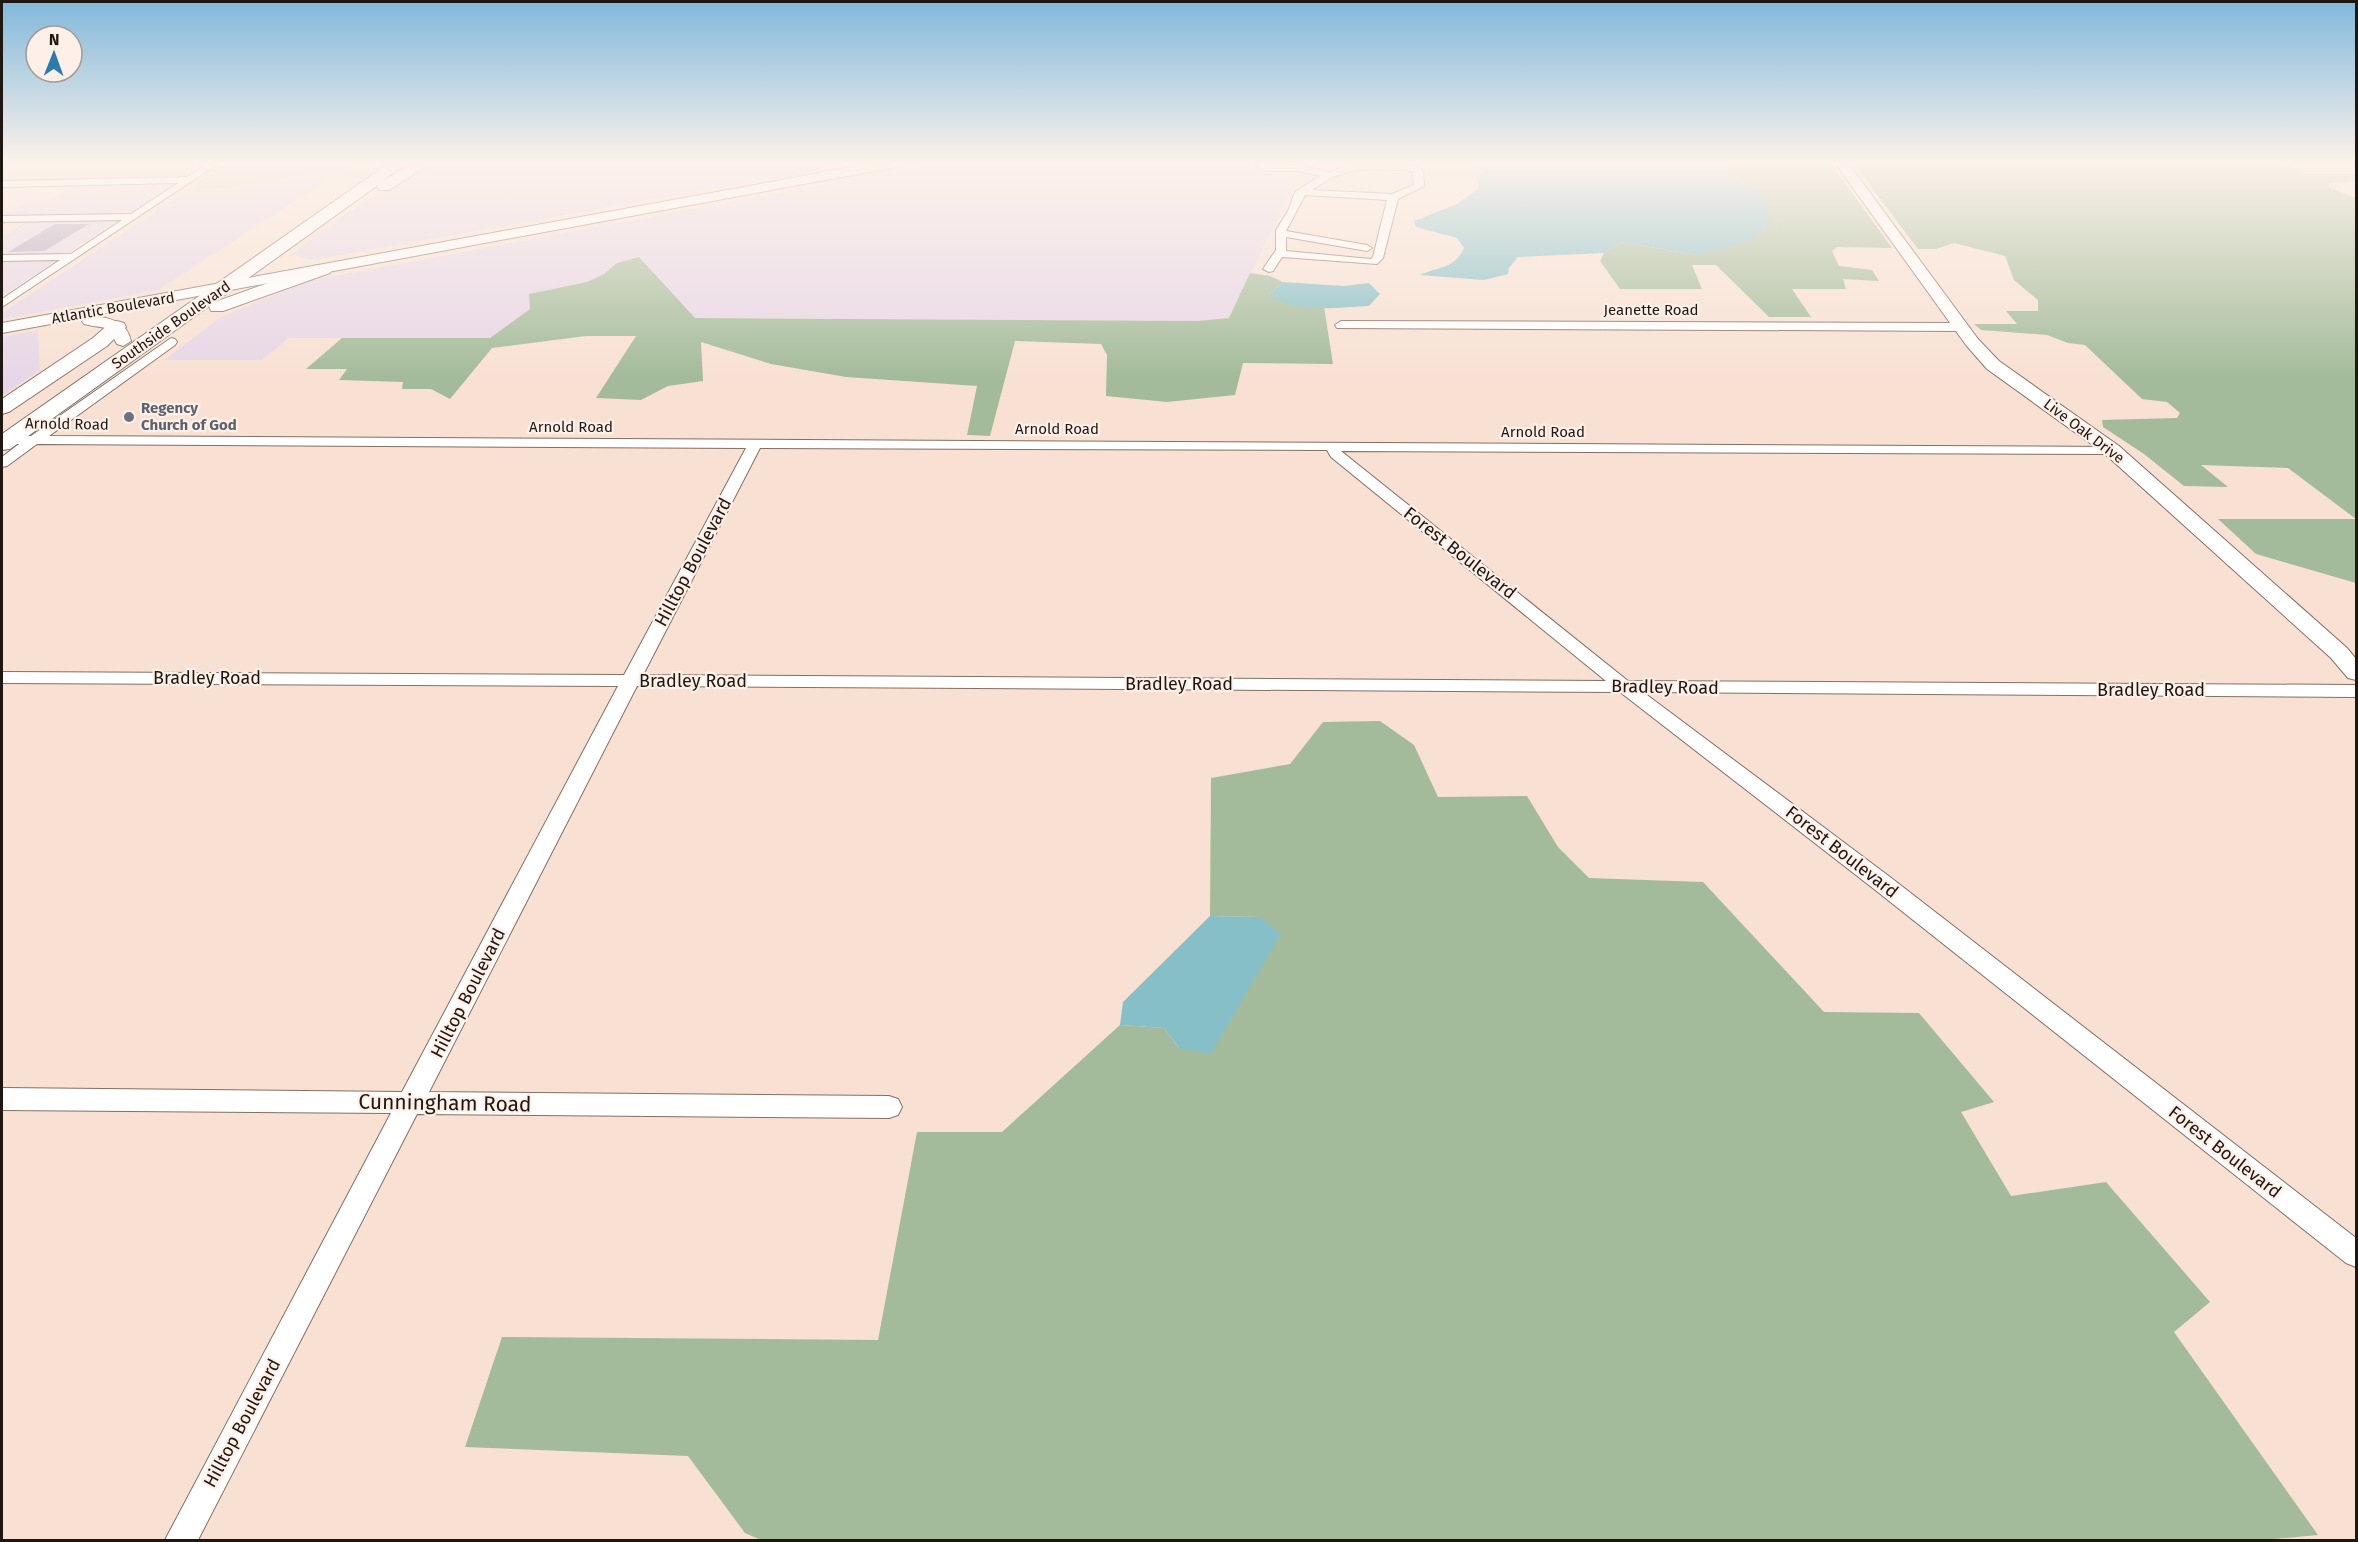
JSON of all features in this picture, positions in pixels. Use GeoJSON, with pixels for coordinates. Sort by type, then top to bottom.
{"type":"FeatureCollection","features":[{"type":"Feature","properties":{"kind":"highway","name":"Southside Boulevard"},"geometry":{"type":"LineString","coordinates":[[3,437],[120,334],[193,293],[278,235]]}},
{"type":"Feature","properties":{"kind":"highway","name":"Southside Boulevard"},"geometry":{"type":"LineString","coordinates":[[3,437],[144,343],[230,293],[269,256],[299,235]]}},
{"type":"Feature","properties":{"kind":"highway"},"geometry":{"type":"LineString","coordinates":[[171,342],[203,319],[230,293],[324,269]]}},
{"type":"Feature","properties":{"kind":"highway"},"geometry":{"type":"LineString","coordinates":[[2,408],[100,342],[120,334]]}},
{"type":"Feature","properties":{"kind":"main road"},"geometry":{"type":"LineString","coordinates":[[269,256],[269,264],[278,268],[324,269],[509,235]]}},
{"type":"Feature","properties":{"kind":"main road","name":"Live Oak Drive"},"geometry":{"type":"LineString","coordinates":[[1893,235],[1961,327],[1994,365],[2112,450],[2330,645],[2356,673]]}},
{"type":"Feature","properties":{"kind":"main road","name":"Atlantic Boulevard"},"geometry":{"type":"LineString","coordinates":[[2,328],[193,293],[230,293]]}},
{"type":"Feature","properties":{"kind":"main road"},"geometry":{"type":"LineString","coordinates":[[45,320],[95,321],[120,334]]}},
{"type":"Feature","properties":{"kind":"street"},"geometry":{"type":"LineString","coordinates":[[2,304],[107,235]]}},
{"type":"Feature","properties":{"kind":"street"},"geometry":{"type":"LineString","coordinates":[[1269,269],[1280,254],[1281,235]]}},
{"type":"Feature","properties":{"kind":"street"},"geometry":{"type":"LineString","coordinates":[[1286,235],[1347,246],[1379,249]]}},
{"type":"Feature","properties":{"kind":"street"},"geometry":{"type":"LineString","coordinates":[[1280,254],[1373,262],[1378,258],[1383,235]]}},
{"type":"Feature","properties":{"kind":"street"},"geometry":{"type":"LineString","coordinates":[[2,258],[73,257]]}},
{"type":"Feature","properties":{"kind":"street","name":"Jeanette Road"},"geometry":{"type":"LineString","coordinates":[[1341,325],[1961,327]]}},
{"type":"Feature","properties":{"kind":"street"},"geometry":{"type":"LineString","coordinates":[[2,463],[171,342]]}},
{"type":"Feature","properties":{"kind":"street","name":"Arnold Road"},"geometry":{"type":"LineString","coordinates":[[3,437],[32,441],[2112,450]]}},
{"type":"Feature","properties":{"kind":"street","name":"Hilltop Boulevard"},"geometry":{"type":"LineString","coordinates":[[181,1540],[753,445]]}},
{"type":"Feature","properties":{"kind":"street","name":"Forest Boulevard"},"geometry":{"type":"LineString","coordinates":[[1332,447],[1336,454],[1623,686],[1882,883],[2356,1254]]}},
{"type":"Feature","properties":{"kind":"street","name":"Bradley Road"},"geometry":{"type":"LineString","coordinates":[[2,677],[2356,691]]}},
{"type":"Feature","properties":{"kind":"street","name":"Cunningham Road"},"geometry":{"type":"LineString","coordinates":[[2,1099],[889,1107]]}},
{"type":"Feature","properties":{"kind":"shaded area"},"geometry":{"type":"Polygon","coordinates":[[[5,235],[96,235],[2,296],[2,237],[5,235]]]}},
{"type":"Feature","properties":{"kind":"shaded area"},"geometry":{"type":"Polygon","coordinates":[[[120,235],[243,235],[158,290],[2,319],[2,313],[120,235]]]}},
{"type":"Feature","properties":{"kind":"shaded area"},"geometry":{"type":"Polygon","coordinates":[[[317,235],[453,235],[313,260],[291,255],[317,235]]]}},
{"type":"Feature","properties":{"kind":"shaded area"},"geometry":{"type":"Polygon","coordinates":[[[555,235],[1269,235],[1229,318],[1199,321],[694,318],[639,257],[617,263],[604,274],[587,282],[530,294],[530,309],[490,338],[289,338],[262,360],[164,360],[221,317],[308,281],[555,235]]]}},
{"type":"Feature","properties":{"kind":"shaded area"},"geometry":{"type":"Polygon","coordinates":[[[38,330],[40,370],[2,396],[2,337],[38,330]]]}},
{"type":"Feature","properties":{"kind":"green space"},"geometry":{"type":"Polygon","coordinates":[[[1715,235],[1883,235],[1892,248],[1837,247],[1832,251],[1839,266],[1872,270],[1879,281],[1843,279],[1846,289],[1792,289],[1811,317],[1769,317],[1716,265],[1692,265],[1702,289],[1620,289],[1600,261],[1604,253],[1621,242],[1696,255],[1715,235]]]}},
{"type":"Feature","properties":{"kind":"green space"},"geometry":{"type":"Polygon","coordinates":[[[1907,235],[2356,235],[2356,519],[2288,468],[2201,465],[2228,487],[2184,486],[2144,454],[2103,427],[2102,420],[2177,418],[2180,413],[2167,402],[2142,399],[2085,345],[2068,343],[2047,335],[1981,330],[1974,324],[2017,324],[2006,311],[2038,311],[2038,300],[2014,280],[2005,256],[1954,243],[1936,249],[1918,249],[1907,235]]]}},
{"type":"Feature","properties":{"kind":"green space"},"geometry":{"type":"Polygon","coordinates":[[[639,257],[695,318],[1199,321],[1229,318],[1250,273],[1270,276],[1283,282],[1269,294],[1302,306],[1324,307],[1333,364],[1243,363],[1235,395],[1167,402],[1106,396],[1107,355],[1101,344],[1015,341],[990,436],[967,435],[977,386],[846,377],[771,364],[701,342],[703,381],[668,386],[641,400],[596,398],[636,336],[586,336],[492,348],[450,399],[431,389],[402,389],[403,382],[339,380],[347,369],[306,369],[342,338],[490,338],[530,309],[529,294],[587,282],[604,274],[617,263],[639,257]]]}},
{"type":"Feature","properties":{"kind":"green space"},"geometry":{"type":"Polygon","coordinates":[[[2218,519],[2356,519],[2356,583],[2256,554],[2218,519]]]}},
{"type":"Feature","properties":{"kind":"green space"},"geometry":{"type":"Polygon","coordinates":[[[1380,721],[1414,745],[1438,797],[1527,796],[1558,847],[1589,878],[1703,882],[1824,1012],[1919,1013],[1994,1102],[1961,1112],[2011,1196],[2106,1182],[2210,1302],[2174,1332],[2318,1535],[2263,1540],[761,1540],[745,1533],[688,1456],[465,1447],[502,1337],[878,1340],[917,1132],[1002,1132],[1120,1025],[1164,1028],[1179,1048],[1260,917],[1210,916],[1211,778],[1290,764],[1323,722],[1380,721]]]}},
{"type":"Feature","properties":{"kind":"water"},"geometry":{"type":"Polygon","coordinates":[[[1446,235],[1757,235],[1750,241],[1696,255],[1621,242],[1604,253],[1518,257],[1509,268],[1508,274],[1484,280],[1420,275],[1456,260],[1464,248],[1457,238],[1446,235]]]}},
{"type":"Feature","properties":{"kind":"water"},"geometry":{"type":"Polygon","coordinates":[[[1283,282],[1344,286],[1369,283],[1380,294],[1369,306],[1303,307],[1279,301],[1269,294],[1283,282]]]}},
{"type":"Feature","properties":{"kind":"water"},"geometry":{"type":"Polygon","coordinates":[[[1210,916],[1260,917],[1281,934],[1211,1054],[1179,1048],[1164,1028],[1120,1025],[1123,1002],[1210,916]]]}},
{"type":"Feature","properties":{"kind":"building"},"geometry":{"type":"Polygon","coordinates":[[[37,235],[71,235],[44,251],[8,252],[37,235]]]}},
{"type":"Feature","properties":{"kind":"place","name":"Regency Church of God"},"geometry":{"type":"Point","coordinates":[129,417]}}]}
